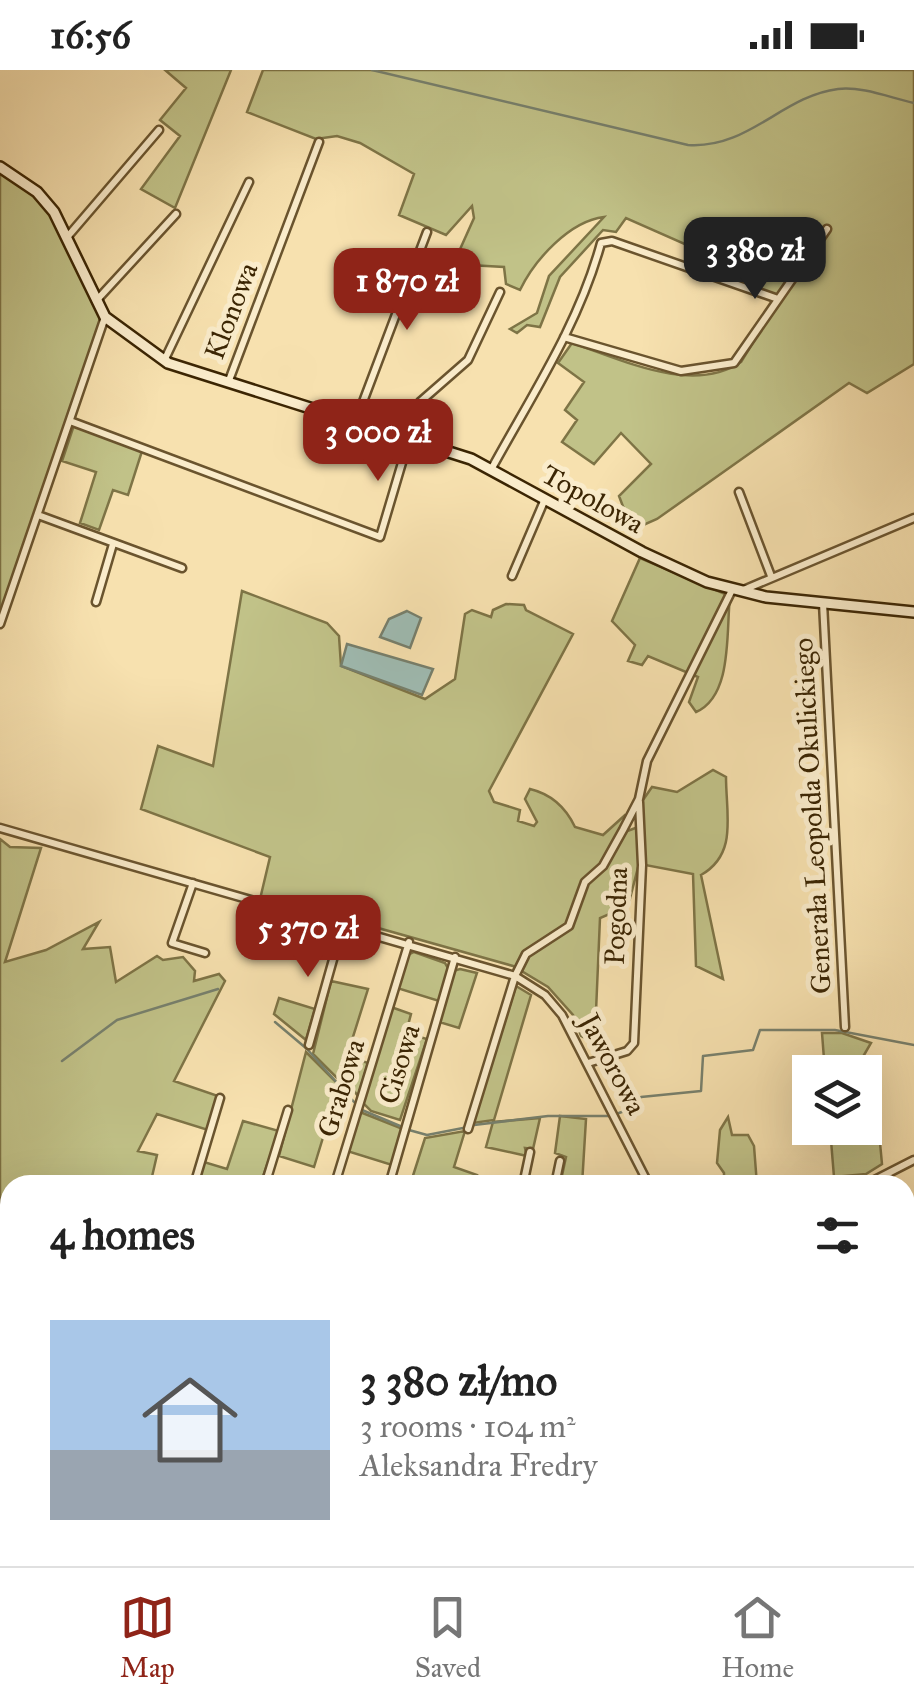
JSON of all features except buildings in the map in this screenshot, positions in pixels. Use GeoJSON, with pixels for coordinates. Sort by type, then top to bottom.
{"type":"FeatureCollection","features":[{"type":"Feature","properties":{"kind":"street"},"geometry":{"type":"LineString","coordinates":[[69,235],[159,130]]}},
{"type":"Feature","properties":{"kind":"street","name":"Klonowa"},"geometry":{"type":"LineString","coordinates":[[228,382],[319,142]]}},
{"type":"Feature","properties":{"kind":"street","name":"Topolowa"},"geometry":{"type":"LineString","coordinates":[[0,167],[38,192],[69,235],[105,316],[164,361],[492,468],[681,572],[736,591],[914,612]]}},
{"type":"Feature","properties":{"kind":"street"},"geometry":{"type":"LineString","coordinates":[[164,361],[249,182]]}},
{"type":"Feature","properties":{"kind":"street"},"geometry":{"type":"LineString","coordinates":[[96,301],[176,214]]}},
{"type":"Feature","properties":{"kind":"street"},"geometry":{"type":"LineString","coordinates":[[564,337],[681,371],[734,363],[827,229]]}},
{"type":"Feature","properties":{"kind":"street"},"geometry":{"type":"LineString","coordinates":[[354,423],[426,232]]}},
{"type":"Feature","properties":{"kind":"street"},"geometry":{"type":"LineString","coordinates":[[492,468],[590,284],[601,243],[612,241],[778,299]]}},
{"type":"Feature","properties":{"kind":"street"},"geometry":{"type":"LineString","coordinates":[[70,422],[380,537],[420,402],[468,360],[500,292]]}},
{"type":"Feature","properties":{"kind":"street"},"geometry":{"type":"LineString","coordinates":[[0,624],[105,316]]}},
{"type":"Feature","properties":{"kind":"street"},"geometry":{"type":"LineString","coordinates":[[739,492],[771,576]]}},
{"type":"Feature","properties":{"kind":"street"},"geometry":{"type":"LineString","coordinates":[[512,576],[546,498]]}},
{"type":"Feature","properties":{"kind":"street"},"geometry":{"type":"LineString","coordinates":[[38,515],[182,568]]}},
{"type":"Feature","properties":{"kind":"street"},"geometry":{"type":"LineString","coordinates":[[468,1129],[515,976],[526,954],[569,926],[584,882],[603,866],[640,799],[647,761],[736,591],[914,518]]}},
{"type":"Feature","properties":{"kind":"street"},"geometry":{"type":"LineString","coordinates":[[96,602],[112,544]]}},
{"type":"Feature","properties":{"kind":"street","name":"Generała Leopolda Okulickiego"},"geometry":{"type":"LineString","coordinates":[[823,603],[846,1028]]}},
{"type":"Feature","properties":{"kind":"street","name":"Pogodna"},"geometry":{"type":"LineString","coordinates":[[588,1064],[627,1051],[634,1043],[642,865],[640,799]]}},
{"type":"Feature","properties":{"kind":"street","name":"Jaworowa"},"geometry":{"type":"LineString","coordinates":[[0,828],[409,942],[515,976],[555,1005],[644,1175]]}},
{"type":"Feature","properties":{"kind":"street"},"geometry":{"type":"LineString","coordinates":[[193,883],[172,943],[205,953]]}},
{"type":"Feature","properties":{"kind":"street"},"geometry":{"type":"LineString","coordinates":[[309,1046],[343,924]]}},
{"type":"Feature","properties":{"kind":"street","name":"Grabowa"},"geometry":{"type":"LineString","coordinates":[[339,1175],[409,942]]}},
{"type":"Feature","properties":{"kind":"street","name":"Cisowa"},"geometry":{"type":"LineString","coordinates":[[392,1175],[455,957]]}},
{"type":"Feature","properties":{"kind":"street"},"geometry":{"type":"LineString","coordinates":[[197,1175],[220,1098]]}},
{"type":"Feature","properties":{"kind":"street"},"geometry":{"type":"LineString","coordinates":[[268,1175],[288,1110]]}},
{"type":"Feature","properties":{"kind":"street"},"geometry":{"type":"LineString","coordinates":[[526,1175],[530,1152]]}},
{"type":"Feature","properties":{"kind":"street"},"geometry":{"type":"LineString","coordinates":[[885,1175],[914,1160]]}},
{"type":"Feature","properties":{"kind":"street"},"geometry":{"type":"LineString","coordinates":[[557,1175],[560,1161]]}},
{"type":"Feature","properties":{"kind":"green space"},"geometry":{"type":"Polygon","coordinates":[[[165,70],[231,70],[175,208],[141,189],[180,136],[160,120],[186,88],[165,70]]]}},
{"type":"Feature","properties":{"kind":"green space"},"geometry":{"type":"Polygon","coordinates":[[[263,70],[914,70],[914,364],[867,393],[849,383],[657,519],[632,530],[619,496],[651,464],[621,433],[594,464],[562,442],[577,420],[565,410],[584,382],[558,363],[572,343],[656,371],[701,375],[722,371],[741,362],[778,302],[705,274],[696,263],[703,252],[626,218],[616,232],[603,230],[560,277],[540,327],[527,325],[517,333],[510,329],[537,313],[549,276],[604,217],[579,226],[555,243],[520,290],[506,284],[504,267],[469,265],[457,256],[474,218],[472,206],[446,235],[399,215],[414,174],[360,143],[337,136],[316,139],[247,112],[263,70]]]}},
{"type":"Feature","properties":{"kind":"green space"},"geometry":{"type":"Polygon","coordinates":[[[0,172],[36,197],[51,215],[101,318],[0,615],[0,172]]]}},
{"type":"Feature","properties":{"kind":"green space"},"geometry":{"type":"Polygon","coordinates":[[[74,425],[143,448],[128,495],[113,490],[99,530],[80,523],[96,472],[62,461],[74,425]]]}},
{"type":"Feature","properties":{"kind":"green space"},"geometry":{"type":"Polygon","coordinates":[[[640,558],[730,596],[722,677],[708,704],[696,712],[689,702],[698,677],[648,656],[642,665],[628,661],[635,645],[612,621],[640,558]]]}},
{"type":"Feature","properties":{"kind":"green space"},"geometry":{"type":"Polygon","coordinates":[[[242,591],[327,623],[339,636],[341,666],[425,699],[455,679],[465,614],[472,610],[491,617],[493,610],[506,604],[524,605],[526,610],[573,634],[489,791],[494,802],[520,810],[518,821],[534,826],[537,822],[525,799],[530,789],[557,803],[575,827],[603,835],[624,816],[625,832],[638,827],[643,800],[652,787],[677,792],[713,770],[726,777],[725,845],[713,866],[701,875],[723,979],[696,966],[693,874],[645,865],[641,856],[628,906],[600,918],[595,1035],[590,1041],[581,1036],[573,1015],[548,987],[513,966],[261,895],[270,857],[141,809],[158,746],[213,766],[242,591]]]}},
{"type":"Feature","properties":{"kind":"green space"},"geometry":{"type":"Polygon","coordinates":[[[0,839],[10,847],[41,848],[5,962],[46,950],[99,922],[83,949],[110,947],[116,982],[157,956],[163,960],[183,957],[195,971],[194,981],[219,974],[225,981],[174,1081],[218,1096],[208,1130],[157,1114],[138,1151],[157,1155],[152,1175],[0,1175],[0,839]]]}},
{"type":"Feature","properties":{"kind":"green space"},"geometry":{"type":"Polygon","coordinates":[[[414,952],[445,963],[448,968],[439,1001],[397,988],[408,955],[414,952]]]}},
{"type":"Feature","properties":{"kind":"green space"},"geometry":{"type":"Polygon","coordinates":[[[453,971],[477,973],[459,1028],[439,1022],[453,971]]]}},
{"type":"Feature","properties":{"kind":"green space"},"geometry":{"type":"Polygon","coordinates":[[[331,981],[368,989],[347,1056],[368,1063],[358,1096],[342,1075],[339,1080],[313,1054],[331,981]]]}},
{"type":"Feature","properties":{"kind":"green space"},"geometry":{"type":"Polygon","coordinates":[[[516,986],[531,995],[494,1120],[473,1123],[516,986]]]}},
{"type":"Feature","properties":{"kind":"green space"},"geometry":{"type":"Polygon","coordinates":[[[279,998],[315,1009],[306,1040],[274,1014],[279,998]]]}},
{"type":"Feature","properties":{"kind":"green space"},"geometry":{"type":"Polygon","coordinates":[[[391,1007],[411,1014],[406,1033],[427,1039],[400,1120],[371,1111],[362,1102],[391,1007]]]}},
{"type":"Feature","properties":{"kind":"green space"},"geometry":{"type":"Polygon","coordinates":[[[822,1033],[842,1033],[871,1043],[864,1055],[824,1055],[822,1033]]]}},
{"type":"Feature","properties":{"kind":"green space"},"geometry":{"type":"Polygon","coordinates":[[[306,1052],[339,1085],[314,1167],[279,1156],[306,1052]]]}},
{"type":"Feature","properties":{"kind":"green space"},"geometry":{"type":"Polygon","coordinates":[[[360,1112],[403,1129],[392,1165],[347,1151],[360,1112]]]}},
{"type":"Feature","properties":{"kind":"green space"},"geometry":{"type":"Polygon","coordinates":[[[560,1116],[586,1119],[583,1175],[562,1175],[566,1157],[555,1153],[560,1116]]]}},
{"type":"Feature","properties":{"kind":"green space"},"geometry":{"type":"Polygon","coordinates":[[[728,1117],[732,1135],[748,1135],[754,1146],[756,1175],[724,1175],[717,1163],[720,1130],[728,1117]]]}},
{"type":"Feature","properties":{"kind":"green space"},"geometry":{"type":"Polygon","coordinates":[[[540,1118],[533,1149],[525,1148],[527,1156],[486,1147],[493,1122],[540,1118]]]}},
{"type":"Feature","properties":{"kind":"green space"},"geometry":{"type":"Polygon","coordinates":[[[243,1121],[279,1131],[264,1175],[200,1175],[204,1162],[227,1169],[243,1121]]]}},
{"type":"Feature","properties":{"kind":"green space"},"geometry":{"type":"Polygon","coordinates":[[[465,1131],[454,1167],[477,1175],[413,1175],[425,1138],[465,1131]]]}},
{"type":"Feature","properties":{"kind":"green space"},"geometry":{"type":"Polygon","coordinates":[[[831,1145],[880,1145],[882,1164],[866,1174],[834,1175],[831,1145]]]}},
{"type":"Feature","properties":{"kind":"water"},"geometry":{"type":"Polygon","coordinates":[[[407,611],[421,618],[410,648],[380,637],[389,619],[407,611]]]}},
{"type":"Feature","properties":{"kind":"water"},"geometry":{"type":"Polygon","coordinates":[[[347,644],[433,669],[422,695],[341,666],[347,644]]]}},
{"type":"Feature","properties":{"kind":"waterway"},"geometry":{"type":"LineString","coordinates":[[372,70],[688,145],[729,139],[800,101],[838,89],[867,91],[914,103]]}},
{"type":"Feature","properties":{"kind":"waterway"},"geometry":{"type":"LineString","coordinates":[[62,1061],[117,1020],[218,989]]}},
{"type":"Feature","properties":{"kind":"waterway"},"geometry":{"type":"LineString","coordinates":[[275,1022],[307,1049],[355,1103]]}},
{"type":"Feature","properties":{"kind":"waterway"},"geometry":{"type":"LineString","coordinates":[[619,1113],[630,1109],[641,1097],[701,1091],[703,1056],[753,1050],[760,1030],[835,1030],[914,1045]]}},
{"type":"Feature","properties":{"kind":"waterway"},"geometry":{"type":"LineString","coordinates":[[362,1110],[400,1126]]}},
{"type":"Feature","properties":{"kind":"waterway"},"geometry":{"type":"LineString","coordinates":[[474,1125],[548,1116],[609,1116]]}},
{"type":"Feature","properties":{"kind":"waterway"},"geometry":{"type":"LineString","coordinates":[[409,1130],[427,1135],[463,1128]]}}]}
